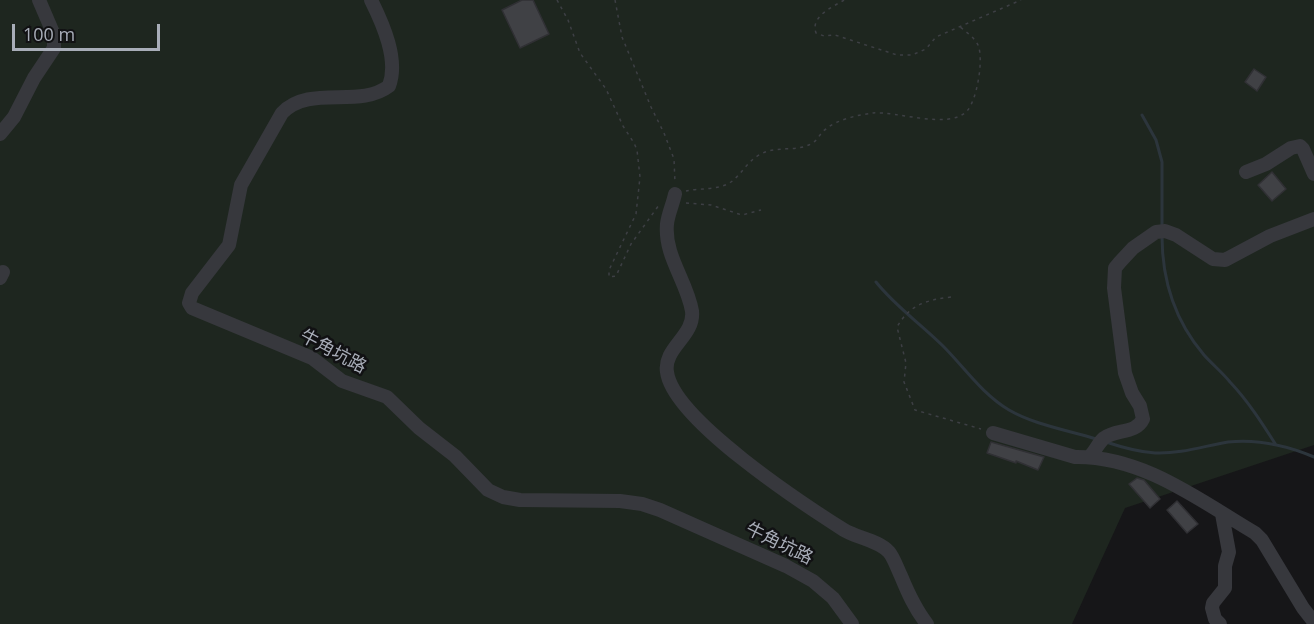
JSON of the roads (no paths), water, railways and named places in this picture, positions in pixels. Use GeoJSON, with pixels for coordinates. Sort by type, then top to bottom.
{"type":"FeatureCollection","features":[{"type":"Feature","properties":{"kind":"street"},"geometry":{"type":"LineString","coordinates":[[0,134],[14,117],[34,78],[54,48],[54,35],[39,0]]}},
{"type":"Feature","properties":{"kind":"street","name":"牛角坑路"},"geometry":{"type":"LineString","coordinates":[[371,0],[387,42],[393,67],[389,86],[377,94],[302,100],[287,107],[241,185],[229,245],[192,293],[189,303],[192,308],[196,312],[312,358],[342,381],[387,397],[419,428],[455,456],[488,490],[503,497],[520,500],[620,501],[642,504],[660,510],[786,566],[813,581],[833,598],[852,624]]}},
{"type":"Feature","properties":{"kind":"street"},"geometry":{"type":"LineString","coordinates":[[1246,172],[1266,164],[1291,148],[1300,146],[1314,174]]}},
{"type":"Feature","properties":{"kind":"street"},"geometry":{"type":"LineString","coordinates":[[670,198],[668,238],[688,297],[692,318],[687,332],[671,353],[667,364],[669,379],[677,397],[718,439],[747,463],[847,532],[878,545],[889,553],[914,605],[927,624]]}},
{"type":"Feature","properties":{"kind":"street"},"geometry":{"type":"LineString","coordinates":[[1089,457],[1105,437],[1139,426],[1143,419],[1140,406],[1132,393],[1125,373],[1114,288],[1115,268],[1133,248],[1156,232],[1165,231],[1176,235],[1213,259],[1225,260],[1270,236],[1314,219]]}},
{"type":"Feature","properties":{"kind":"street"},"geometry":{"type":"LineString","coordinates":[[993,433],[1075,457],[1089,457],[1143,470],[1192,495],[1255,533],[1262,540],[1314,622]]}},
{"type":"Feature","properties":{"kind":"street"},"geometry":{"type":"LineString","coordinates":[[1220,624],[1215,619],[1212,608],[1213,603],[1225,588],[1225,566],[1229,552],[1222,514]]}},
{"type":"Feature","properties":{"kind":"waterway"},"geometry":{"type":"LineString","coordinates":[[1142,115],[1156,140],[1162,162],[1162,226]]}},
{"type":"Feature","properties":{"kind":"waterway"},"geometry":{"type":"LineString","coordinates":[[1162,236],[1164,269],[1172,300],[1185,328],[1204,355],[1243,397],[1276,445]]}},
{"type":"Feature","properties":{"kind":"waterway"},"geometry":{"type":"LineString","coordinates":[[876,282],[999,404],[1029,420],[1096,439]]}},
{"type":"Feature","properties":{"kind":"waterway"},"geometry":{"type":"LineString","coordinates":[[1106,442],[1136,450],[1165,453],[1228,442],[1250,442],[1283,447],[1314,457]]}}]}
